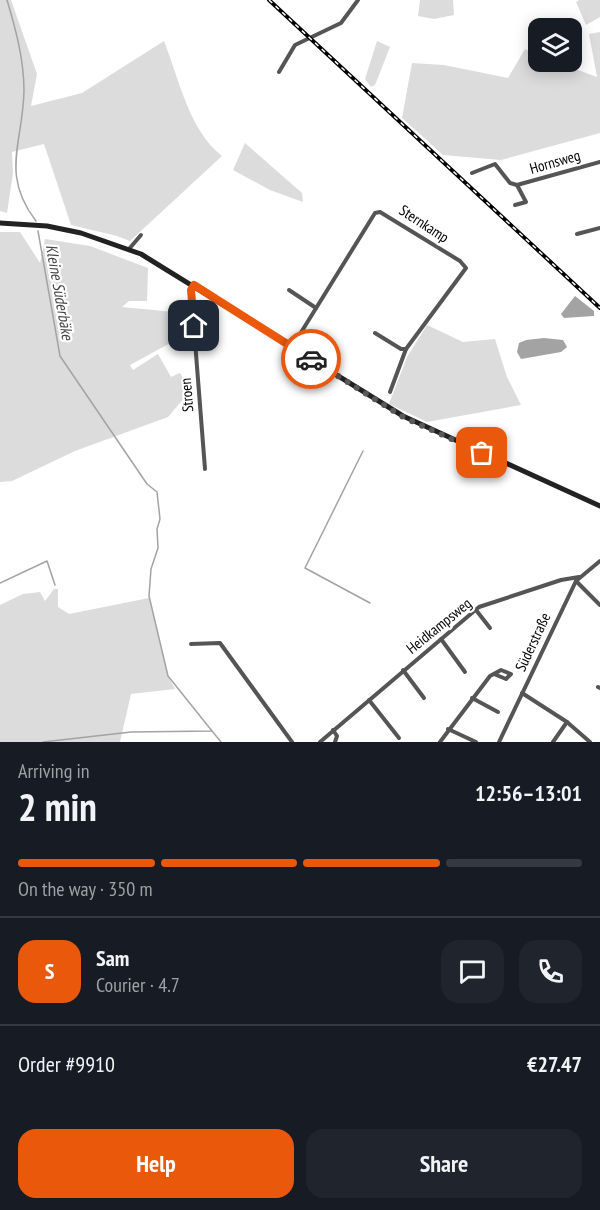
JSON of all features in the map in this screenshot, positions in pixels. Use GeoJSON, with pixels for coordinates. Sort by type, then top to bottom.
{"type":"FeatureCollection","features":[{"type":"Feature","properties":{"kind":"main road"},"geometry":{"type":"LineString","coordinates":[[0,223],[63,229],[129,249],[194,285],[403,417],[600,506]]}},
{"type":"Feature","properties":{"kind":"street"},"geometry":{"type":"LineString","coordinates":[[279,72],[295,45],[341,23],[358,0]]}},
{"type":"Feature","properties":{"kind":"street","name":"Hornsweg"},"geometry":{"type":"LineString","coordinates":[[472,173],[495,164],[510,183],[517,185],[600,162]]}},
{"type":"Feature","properties":{"kind":"street","name":"Hornsweg"},"geometry":{"type":"LineString","coordinates":[[515,205],[526,202],[517,185]]}},
{"type":"Feature","properties":{"kind":"street","name":"Sternkamp"},"geometry":{"type":"LineString","coordinates":[[292,347],[375,213],[385,213],[459,261],[466,268],[406,349],[390,392]]}},
{"type":"Feature","properties":{"kind":"street"},"geometry":{"type":"LineString","coordinates":[[577,234],[600,228]]}},
{"type":"Feature","properties":{"kind":"street"},"geometry":{"type":"LineString","coordinates":[[129,249],[141,235]]}},
{"type":"Feature","properties":{"kind":"street","name":"Stroen"},"geometry":{"type":"LineString","coordinates":[[194,285],[191,290],[205,469]]}},
{"type":"Feature","properties":{"kind":"street"},"geometry":{"type":"LineString","coordinates":[[289,290],[316,308]]}},
{"type":"Feature","properties":{"kind":"street"},"geometry":{"type":"LineString","coordinates":[[375,333],[401,349],[406,349]]}},
{"type":"Feature","properties":{"kind":"street","name":"Süderstraße"},"geometry":{"type":"LineString","coordinates":[[499,742],[577,579],[600,561]]}},
{"type":"Feature","properties":{"kind":"street"},"geometry":{"type":"LineString","coordinates":[[577,579],[600,605]]}},
{"type":"Feature","properties":{"kind":"street","name":"Heidkampsweg"},"geometry":{"type":"LineString","coordinates":[[320,742],[476,610],[494,600],[521,595],[561,580],[577,579]]}},
{"type":"Feature","properties":{"kind":"street"},"geometry":{"type":"LineString","coordinates":[[476,610],[490,628]]}},
{"type":"Feature","properties":{"kind":"street"},"geometry":{"type":"LineString","coordinates":[[441,639],[465,672]]}},
{"type":"Feature","properties":{"kind":"street"},"geometry":{"type":"LineString","coordinates":[[191,644],[220,643],[292,742]]}},
{"type":"Feature","properties":{"kind":"street"},"geometry":{"type":"LineString","coordinates":[[404,670],[424,698]]}},
{"type":"Feature","properties":{"kind":"street"},"geometry":{"type":"LineString","coordinates":[[440,742],[472,698],[494,674]]}},
{"type":"Feature","properties":{"kind":"street"},"geometry":{"type":"LineString","coordinates":[[522,693],[567,722],[590,742]]}},
{"type":"Feature","properties":{"kind":"street"},"geometry":{"type":"LineString","coordinates":[[472,698],[498,712]]}},
{"type":"Feature","properties":{"kind":"street"},"geometry":{"type":"LineString","coordinates":[[369,700],[399,738]]}},
{"type":"Feature","properties":{"kind":"street"},"geometry":{"type":"LineString","coordinates":[[553,742],[567,722]]}},
{"type":"Feature","properties":{"kind":"street"},"geometry":{"type":"LineString","coordinates":[[448,729],[476,742]]}},
{"type":"Feature","properties":{"kind":"street"},"geometry":{"type":"LineString","coordinates":[[333,730],[337,736],[335,742]]}},
{"type":"Feature","properties":{"kind":"shaded area"},"geometry":{"type":"Polygon","coordinates":[[[0,0],[11,0],[37,74],[31,106],[82,93],[164,41],[193,118],[201,132],[222,156],[130,241],[71,225],[44,144],[12,152],[13,173],[7,213],[0,211],[0,0]]]}},
{"type":"Feature","properties":{"kind":"shaded area"},"geometry":{"type":"Polygon","coordinates":[[[420,0],[453,0],[454,15],[434,19],[418,16],[420,0]]]}},
{"type":"Feature","properties":{"kind":"shaded area"},"geometry":{"type":"Polygon","coordinates":[[[600,0],[600,17],[586,25],[576,2],[600,0]]]}},
{"type":"Feature","properties":{"kind":"shaded area"},"geometry":{"type":"Polygon","coordinates":[[[600,32],[600,133],[501,160],[443,155],[402,118],[412,63],[444,65],[508,78],[525,49],[528,50],[528,72],[582,72],[597,77],[589,34],[600,32]]]}},
{"type":"Feature","properties":{"kind":"shaded area"},"geometry":{"type":"Polygon","coordinates":[[[377,41],[390,47],[375,85],[371,87],[365,79],[377,41]]]}},
{"type":"Feature","properties":{"kind":"shaded area"},"geometry":{"type":"Polygon","coordinates":[[[245,143],[302,193],[303,202],[270,190],[233,170],[245,143]]]}},
{"type":"Feature","properties":{"kind":"shaded area"},"geometry":{"type":"Polygon","coordinates":[[[0,232],[20,232],[40,263],[45,239],[90,246],[148,268],[147,301],[129,301],[122,307],[185,313],[185,335],[130,365],[133,370],[158,354],[171,377],[180,373],[190,391],[168,417],[75,451],[12,481],[0,482],[0,232]]]}},
{"type":"Feature","properties":{"kind":"shaded area"},"geometry":{"type":"Polygon","coordinates":[[[575,296],[594,311],[594,316],[564,318],[561,314],[575,296]]]}},
{"type":"Feature","properties":{"kind":"shaded area"},"geometry":{"type":"Polygon","coordinates":[[[427,325],[463,342],[495,339],[507,377],[521,405],[427,422],[389,404],[407,357],[427,325]]]}},
{"type":"Feature","properties":{"kind":"shaded area"},"geometry":{"type":"Polygon","coordinates":[[[544,338],[563,340],[567,347],[561,352],[521,359],[517,352],[519,343],[544,338]]]}},
{"type":"Feature","properties":{"kind":"shaded area"},"geometry":{"type":"Polygon","coordinates":[[[54,589],[58,589],[58,607],[69,614],[149,598],[168,676],[175,689],[131,694],[120,742],[0,742],[0,605],[23,594],[40,592],[45,601],[54,589]]]}},
{"type":"Feature","properties":{"kind":"waterway","name":"Kleine Süderbäke"},"geometry":{"type":"LineString","coordinates":[[7,0],[19,45],[24,79],[16,173],[25,204],[36,221]]}},
{"type":"Feature","properties":{"kind":"waterway"},"geometry":{"type":"LineString","coordinates":[[38,231],[60,356],[147,484],[157,492],[160,519],[157,529],[158,548],[151,569],[149,596],[168,676],[212,731],[131,732],[43,742]]}},
{"type":"Feature","properties":{"kind":"waterway"},"geometry":{"type":"LineString","coordinates":[[363,451],[305,568],[370,603]]}},
{"type":"Feature","properties":{"kind":"waterway"},"geometry":{"type":"LineString","coordinates":[[0,583],[47,561],[55,585]]}},
{"type":"Feature","properties":{"kind":"waterway"},"geometry":{"type":"LineString","coordinates":[[212,731],[221,742]]}},
{"type":"Feature","properties":{"kind":"railway"},"geometry":{"type":"LineString","coordinates":[[269,0],[600,308]]}},
{"type":"Feature","properties":{"kind":"way so far"},"geometry":{"type":"LineString","coordinates":[[311,359],[403,417],[482,453]]}},
{"type":"Feature","properties":{"kind":"route"},"geometry":{"type":"LineString","coordinates":[[194,326],[191,290],[194,285],[311,359]]}}]}
